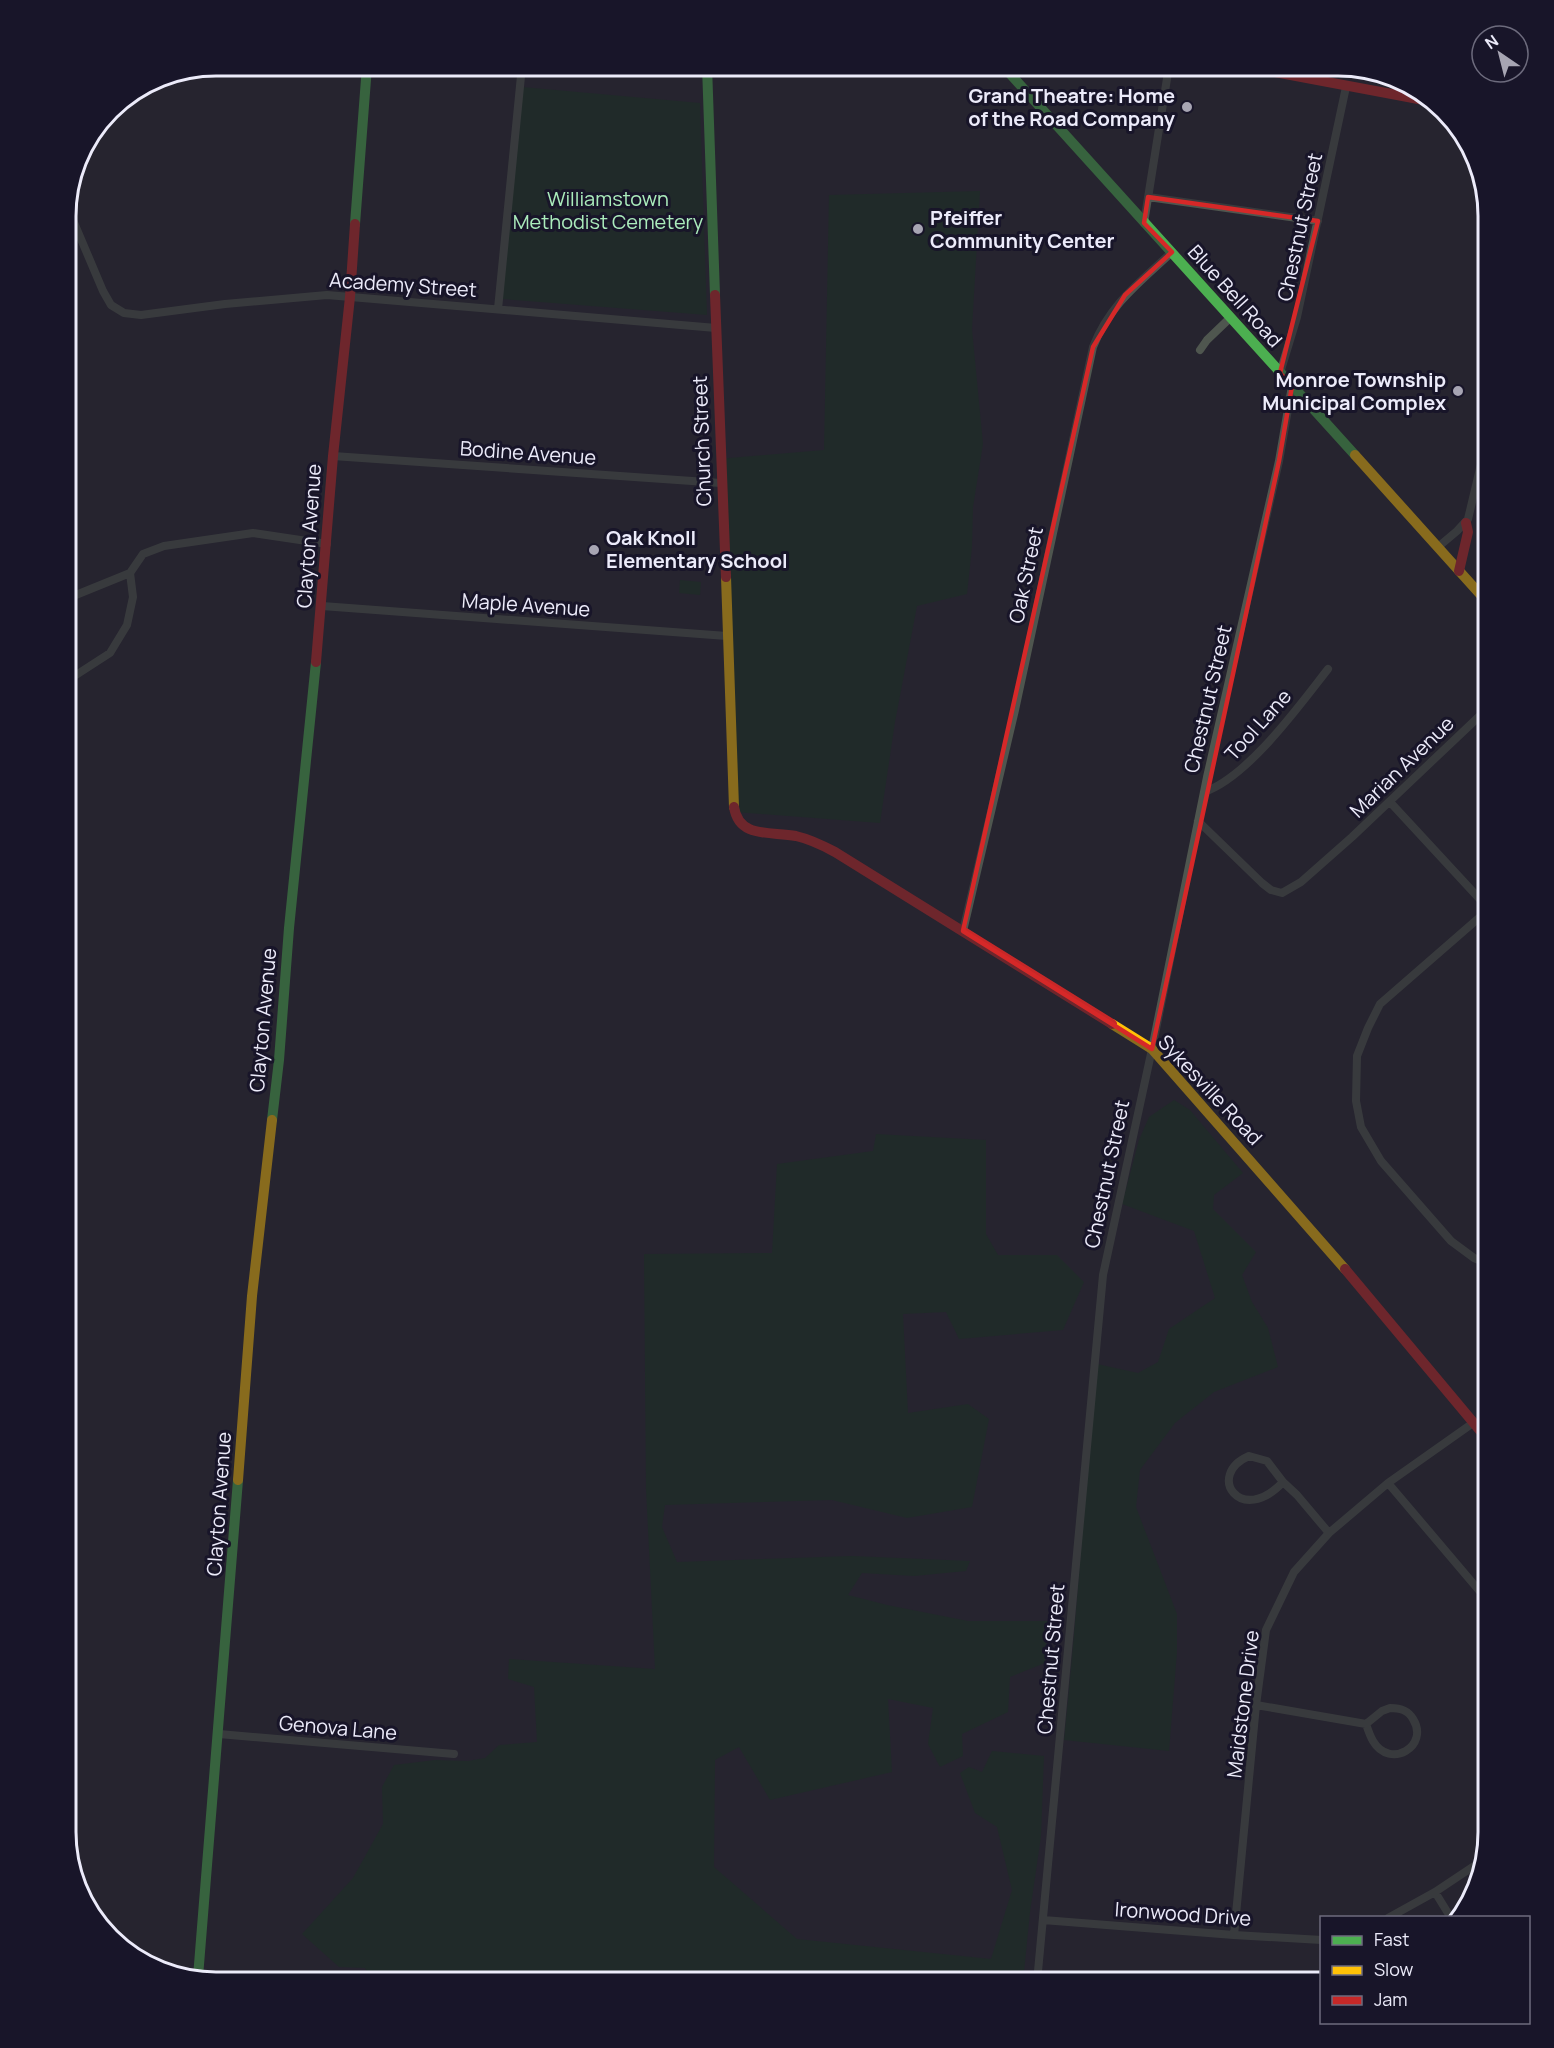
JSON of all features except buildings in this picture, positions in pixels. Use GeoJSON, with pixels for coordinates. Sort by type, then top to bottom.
{"type":"FeatureCollection","features":[{"type":"Feature","properties":{"kind":"street","name":"Clayton Avenue"},"geometry":{"type":"LineString","coordinates":[[199,1970],[252,1296],[279,1060],[289,928],[322,606],[333,456],[350,297],[366,77]]}},
{"type":"Feature","properties":{"kind":"street"},"geometry":{"type":"LineString","coordinates":[[498,309],[521,77]]}},
{"type":"Feature","properties":{"kind":"street","name":"Church Street"},"geometry":{"type":"LineString","coordinates":[[707,77],[734,814]]}},
{"type":"Feature","properties":{"kind":"street","name":"Blue Bell Road"},"geometry":{"type":"LineString","coordinates":[[1013,77],[1478,592]]}},
{"type":"Feature","properties":{"kind":"street"},"geometry":{"type":"LineString","coordinates":[[1144,223],[1167,77]]}},
{"type":"Feature","properties":{"kind":"street"},"geometry":{"type":"LineString","coordinates":[[1296,77],[1346,87],[1402,93]]}},
{"type":"Feature","properties":{"kind":"street","name":"Chestnut Street"},"geometry":{"type":"LineString","coordinates":[[1280,374],[1297,317],[1346,87]]}},
{"type":"Feature","properties":{"kind":"street"},"geometry":{"type":"LineString","coordinates":[[1148,197],[1318,221]]}},
{"type":"Feature","properties":{"kind":"street","name":"Academy Street"},"geometry":{"type":"LineString","coordinates":[[77,229],[107,298],[117,310],[124,313],[141,315],[298,296],[327,295],[716,328]]}},
{"type":"Feature","properties":{"kind":"street","name":"Oak Street"},"geometry":{"type":"LineString","coordinates":[[963,932],[1015,710],[1093,347],[1100,329],[1113,309],[1172,252]]}},
{"type":"Feature","properties":{"kind":"street"},"geometry":{"type":"LineString","coordinates":[[1200,350],[1230,318]]}},
{"type":"Feature","properties":{"kind":"street","name":"Chestnut Street"},"geometry":{"type":"LineString","coordinates":[[1038,1972],[1100,1298],[1119,1196],[1152,1049],[1204,792],[1279,461],[1292,386]]}},
{"type":"Feature","properties":{"kind":"street","name":"Bodine Avenue"},"geometry":{"type":"LineString","coordinates":[[333,456],[721,483]]}},
{"type":"Feature","properties":{"kind":"street"},"geometry":{"type":"LineString","coordinates":[[1438,547],[1466,523],[1478,479]]}},
{"type":"Feature","properties":{"kind":"street"},"geometry":{"type":"LineString","coordinates":[[1459,571],[1468,532],[1466,523]]}},
{"type":"Feature","properties":{"kind":"street"},"geometry":{"type":"LineString","coordinates":[[77,595],[130,573],[143,554],[164,546],[253,533],[327,544]]}},
{"type":"Feature","properties":{"kind":"street"},"geometry":{"type":"LineString","coordinates":[[77,675],[110,653],[127,625],[133,597],[130,573]]}},
{"type":"Feature","properties":{"kind":"street","name":"Maple Avenue"},"geometry":{"type":"LineString","coordinates":[[322,606],[727,636]]}},
{"type":"Feature","properties":{"kind":"street","name":"Tool Lane"},"geometry":{"type":"LineString","coordinates":[[1204,792],[1219,787],[1250,762],[1328,669]]}},
{"type":"Feature","properties":{"kind":"street","name":"Marian Avenue"},"geometry":{"type":"LineString","coordinates":[[1198,822],[1271,891],[1282,893],[1301,882],[1338,849],[1478,718]]}},
{"type":"Feature","properties":{"kind":"street"},"geometry":{"type":"LineString","coordinates":[[1390,802],[1478,898]]}},
{"type":"Feature","properties":{"kind":"street","name":"Sykesville Road"},"geometry":{"type":"LineString","coordinates":[[734,814],[740,824],[750,831],[786,834],[835,852],[1152,1049],[1337,1259],[1478,1429]]}},
{"type":"Feature","properties":{"kind":"street"},"geometry":{"type":"LineString","coordinates":[[1478,918],[1380,1004],[1357,1056],[1356,1101],[1361,1127],[1381,1161],[1451,1241],[1478,1260]]}},
{"type":"Feature","properties":{"kind":"street","name":"Maidstone Drive"},"geometry":{"type":"LineString","coordinates":[[1234,1935],[1256,1706],[1266,1630],[1294,1572],[1329,1533],[1388,1483],[1473,1423]]}},
{"type":"Feature","properties":{"kind":"street"},"geometry":{"type":"LineString","coordinates":[[1283,1482],[1268,1495],[1250,1502],[1240,1499],[1235,1494],[1230,1484],[1229,1474],[1234,1464],[1249,1456],[1267,1461],[1329,1533]]}},
{"type":"Feature","properties":{"kind":"street"},"geometry":{"type":"LineString","coordinates":[[1388,1483],[1478,1589]]}},
{"type":"Feature","properties":{"kind":"street"},"geometry":{"type":"LineString","coordinates":[[1256,1706],[1366,1724],[1382,1711],[1400,1708],[1410,1714],[1416,1722],[1418,1733],[1414,1744],[1407,1750],[1397,1755],[1388,1754],[1373,1742],[1366,1724]]}},
{"type":"Feature","properties":{"kind":"street","name":"Genova Lane"},"geometry":{"type":"LineString","coordinates":[[219,1734],[454,1754]]}},
{"type":"Feature","properties":{"kind":"street"},"geometry":{"type":"LineString","coordinates":[[1390,1916],[1435,1892],[1473,1866]]}},
{"type":"Feature","properties":{"kind":"street"},"geometry":{"type":"LineString","coordinates":[[1435,1892],[1450,1915]]}},
{"type":"Feature","properties":{"kind":"street","name":"Ironwood Drive"},"geometry":{"type":"LineString","coordinates":[[1043,1920],[1320,1940]]}},
{"type":"Feature","properties":{"kind":"highlighted area"},"geometry":{"type":"Polygon","coordinates":[[[1148,197],[1318,221],[1280,373],[1292,386],[1279,461],[1152,1049],[963,931],[1093,347],[1125,295],[1172,252],[1144,223],[1148,197]]]}},
{"type":"Feature","properties":{"kind":"green space","name":"Williamstown Methodist Cemetery"},"geometry":{"type":"Polygon","coordinates":[[[522,87],[700,103],[707,315],[502,299],[522,87]]]}},
{"type":"Feature","properties":{"kind":"green space"},"geometry":{"type":"Polygon","coordinates":[[[980,191],[972,329],[983,444],[973,507],[967,594],[917,606],[895,722],[880,823],[735,812],[718,459],[824,450],[829,195],[980,191]]]}},
{"type":"Feature","properties":{"kind":"green space"},"geometry":{"type":"Polygon","coordinates":[[[680,580],[701,582],[700,595],[679,593],[680,580]]]}},
{"type":"Feature","properties":{"kind":"green space"},"geometry":{"type":"Polygon","coordinates":[[[1174,1100],[1190,1110],[1243,1173],[1214,1195],[1213,1209],[1256,1252],[1242,1275],[1252,1302],[1268,1328],[1278,1367],[1214,1392],[1175,1423],[1140,1470],[1136,1507],[1177,1614],[1177,1652],[1169,1751],[1064,1740],[1097,1364],[1138,1373],[1158,1362],[1169,1329],[1215,1298],[1194,1231],[1122,1204],[1139,1140],[1149,1117],[1174,1100]]]}},
{"type":"Feature","properties":{"kind":"green space"},"geometry":{"type":"Polygon","coordinates":[[[876,1134],[986,1140],[986,1234],[998,1255],[1057,1255],[1084,1282],[1063,1330],[959,1339],[946,1312],[903,1314],[908,1413],[968,1404],[989,1419],[972,1507],[907,1518],[832,1500],[665,1505],[662,1527],[677,1562],[852,1556],[970,1561],[966,1571],[914,1576],[862,1573],[848,1595],[968,1621],[1048,1621],[1045,1663],[1010,1677],[1008,1712],[962,1734],[963,1756],[940,1767],[928,1744],[933,1708],[888,1699],[892,1772],[770,1800],[739,1747],[715,1760],[714,1867],[797,1939],[991,1959],[1012,1890],[997,1827],[975,1813],[960,1773],[969,1767],[982,1772],[992,1751],[1044,1756],[1041,1836],[1024,1972],[367,1972],[365,1968],[339,1967],[302,1934],[353,1878],[383,1824],[382,1787],[394,1765],[435,1760],[468,1761],[485,1758],[499,1745],[537,1742],[534,1687],[508,1679],[509,1659],[655,1669],[646,1489],[644,1254],[772,1253],[777,1164],[873,1151],[876,1134]]]}},
{"type":"Feature","properties":{"kind":"traffic: fast"},"geometry":{"type":"LineString","coordinates":[[355,224],[366,77]]}},
{"type":"Feature","properties":{"kind":"traffic: fast"},"geometry":{"type":"LineString","coordinates":[[707,77],[715,295]]}},
{"type":"Feature","properties":{"kind":"traffic: fast"},"geometry":{"type":"LineString","coordinates":[[1013,77],[1355,455]]}},
{"type":"Feature","properties":{"kind":"traffic: fast"},"geometry":{"type":"LineString","coordinates":[[272,1120],[316,662]]}},
{"type":"Feature","properties":{"kind":"traffic: fast"},"geometry":{"type":"LineString","coordinates":[[199,1970],[238,1480]]}},
{"type":"Feature","properties":{"kind":"traffic: slow"},"geometry":{"type":"LineString","coordinates":[[1355,455],[1478,592]]}},
{"type":"Feature","properties":{"kind":"traffic: slow"},"geometry":{"type":"LineString","coordinates":[[726,577],[734,807]]}},
{"type":"Feature","properties":{"kind":"traffic: slow"},"geometry":{"type":"LineString","coordinates":[[1112,1024],[1152,1049],[1345,1269]]}},
{"type":"Feature","properties":{"kind":"traffic: slow"},"geometry":{"type":"LineString","coordinates":[[238,1480],[252,1296],[272,1120]]}},
{"type":"Feature","properties":{"kind":"traffic: jam"},"geometry":{"type":"LineString","coordinates":[[1301,77],[1411,98]]}},
{"type":"Feature","properties":{"kind":"traffic: jam"},"geometry":{"type":"LineString","coordinates":[[316,662],[355,224]]}},
{"type":"Feature","properties":{"kind":"traffic: jam"},"geometry":{"type":"LineString","coordinates":[[715,295],[726,577]]}},
{"type":"Feature","properties":{"kind":"traffic: jam"},"geometry":{"type":"LineString","coordinates":[[1459,571],[1468,532],[1466,523]]}},
{"type":"Feature","properties":{"kind":"traffic: jam"},"geometry":{"type":"LineString","coordinates":[[734,807],[737,817],[749,829],[801,837],[835,852],[1112,1024]]}},
{"type":"Feature","properties":{"kind":"traffic: jam"},"geometry":{"type":"LineString","coordinates":[[1345,1269],[1478,1428]]}},
{"type":"Feature","properties":{"kind":"place","name":"Grand Theatre: Home of the Road Company"},"geometry":{"type":"Point","coordinates":[1187,107]}},
{"type":"Feature","properties":{"kind":"place","name":"Pfeiffer Community Center"},"geometry":{"type":"Point","coordinates":[918,229]}},
{"type":"Feature","properties":{"kind":"place","name":"Monroe Township Municipal Complex"},"geometry":{"type":"Point","coordinates":[1458,391]}},
{"type":"Feature","properties":{"kind":"place","name":"Oak Knoll Elementary School"},"geometry":{"type":"Point","coordinates":[594,550]}}]}
